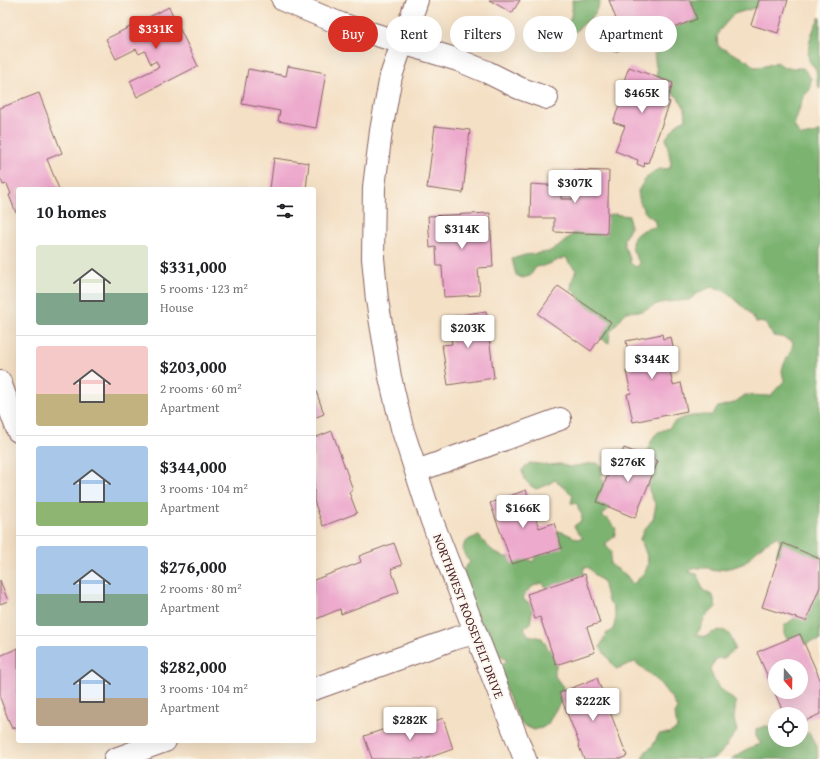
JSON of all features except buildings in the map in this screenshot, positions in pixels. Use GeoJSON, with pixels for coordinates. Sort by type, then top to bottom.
{"type":"FeatureCollection","features":[{"type":"Feature","properties":{"kind":"street"},"geometry":{"type":"LineString","coordinates":[[283,0],[341,24],[386,38]]}},
{"type":"Feature","properties":{"kind":"street","name":"NORTHWEST ROOSEVELT DRIVE"},"geometry":{"type":"LineString","coordinates":[[411,16],[417,0]]}},
{"type":"Feature","properties":{"kind":"street","name":"NORTHWEST ROOSEVELT DRIVE"},"geometry":{"type":"LineString","coordinates":[[399,52],[391,76],[381,131],[374,188],[373,258],[377,300],[390,378],[402,428],[432,521],[525,759]]}},
{"type":"Feature","properties":{"kind":"street"},"geometry":{"type":"LineString","coordinates":[[432,52],[458,60],[519,88],[547,98]]}},
{"type":"Feature","properties":{"kind":"street"},"geometry":{"type":"LineString","coordinates":[[0,382],[11,425]]}},
{"type":"Feature","properties":{"kind":"street"},"geometry":{"type":"LineString","coordinates":[[417,472],[560,419]]}},
{"type":"Feature","properties":{"kind":"street"},"geometry":{"type":"LineString","coordinates":[[316,688],[456,638],[475,633]]}},
{"type":"Feature","properties":{"kind":"street"},"geometry":{"type":"LineString","coordinates":[[115,759],[134,746],[153,743]]}},
{"type":"Feature","properties":{"kind":"green space"},"geometry":{"type":"Polygon","coordinates":[[[572,0],[601,0],[594,15],[585,16],[585,23],[577,30],[577,16],[571,16],[572,0]]]}},
{"type":"Feature","properties":{"kind":"green space"},"geometry":{"type":"Polygon","coordinates":[[[680,0],[763,0],[758,7],[734,14],[719,31],[717,36],[718,46],[748,61],[754,67],[765,66],[777,62],[785,68],[803,68],[811,78],[810,90],[803,97],[794,126],[801,136],[820,131],[820,641],[812,641],[802,646],[790,644],[784,634],[784,626],[801,613],[777,552],[780,543],[778,536],[764,544],[745,563],[714,571],[708,568],[694,568],[688,572],[697,574],[703,590],[713,596],[716,607],[704,619],[696,635],[705,637],[716,631],[724,631],[731,637],[735,649],[723,659],[717,658],[710,668],[716,684],[736,702],[734,719],[737,731],[720,754],[712,759],[642,759],[646,751],[652,747],[659,734],[669,733],[677,729],[675,713],[677,708],[673,700],[658,681],[635,662],[616,669],[600,647],[606,634],[613,629],[616,618],[613,606],[608,602],[603,581],[589,568],[584,567],[583,578],[549,590],[542,583],[533,586],[523,597],[525,601],[533,606],[530,624],[524,628],[528,635],[542,638],[549,650],[558,651],[555,676],[563,687],[563,699],[548,724],[542,728],[534,730],[521,724],[497,671],[507,660],[494,653],[458,618],[455,611],[459,574],[470,562],[466,558],[463,549],[466,542],[473,537],[479,536],[488,546],[502,556],[523,557],[533,562],[538,553],[558,531],[578,539],[583,538],[574,526],[581,521],[582,515],[578,509],[578,504],[571,503],[573,495],[555,480],[536,489],[530,485],[526,481],[522,470],[529,463],[549,465],[560,464],[569,467],[597,463],[602,467],[601,478],[608,486],[613,503],[602,516],[609,520],[616,529],[614,537],[605,544],[611,552],[610,564],[626,575],[633,584],[644,573],[648,564],[646,553],[640,539],[644,530],[653,519],[656,505],[646,479],[645,470],[647,452],[655,435],[669,428],[675,421],[682,418],[712,415],[718,407],[734,403],[745,395],[770,396],[784,381],[782,372],[783,367],[793,342],[781,337],[773,336],[765,323],[756,322],[748,311],[727,292],[712,287],[697,293],[690,300],[666,302],[657,304],[642,311],[626,312],[610,332],[609,343],[595,335],[578,296],[571,289],[576,270],[569,263],[566,257],[536,267],[530,276],[522,278],[516,275],[512,259],[525,255],[548,252],[558,247],[579,229],[603,217],[614,214],[629,216],[630,228],[624,239],[624,246],[630,258],[630,263],[636,267],[640,264],[633,250],[632,245],[634,237],[640,232],[656,227],[654,219],[650,217],[642,208],[638,191],[650,174],[654,171],[658,169],[669,169],[671,164],[666,138],[678,123],[686,119],[685,108],[679,99],[664,86],[655,82],[657,72],[654,54],[656,52],[677,52],[677,16],[672,16],[680,0]]]}},
{"type":"Feature","properties":{"kind":"green space"},"geometry":{"type":"Polygon","coordinates":[[[820,17],[820,89],[817,82],[815,67],[810,61],[808,55],[808,49],[815,26],[820,17]]]}},
{"type":"Feature","properties":{"kind":"green space"},"geometry":{"type":"Polygon","coordinates":[[[768,726],[768,747],[808,747],[808,732],[817,746],[818,759],[731,759],[751,747],[761,744],[756,737],[756,729],[768,726]]]}}]}
